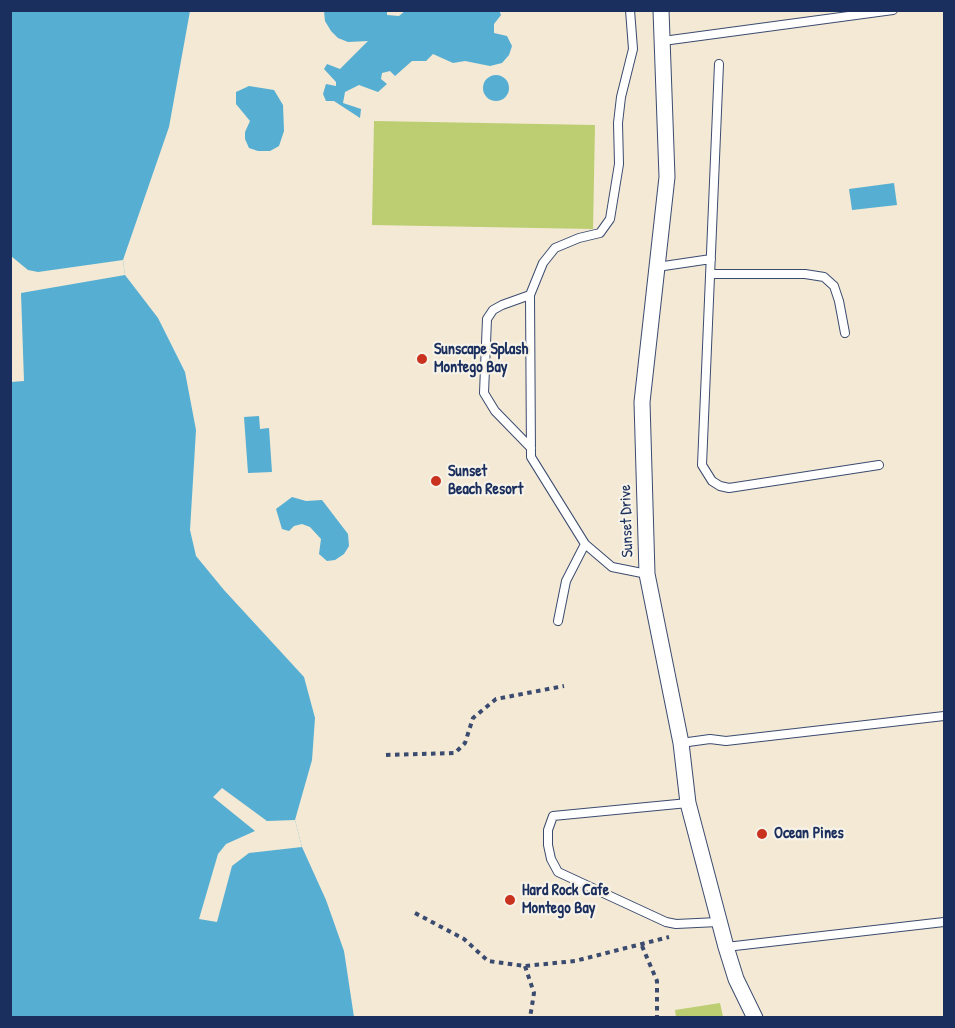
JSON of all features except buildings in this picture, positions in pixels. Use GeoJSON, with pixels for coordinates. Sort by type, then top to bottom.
{"type":"FeatureCollection","features":[{"type":"Feature","properties":{"kind":"street","name":"Sunset Drive"},"geometry":{"type":"LineString","coordinates":[[661,10],[667,177],[642,402],[647,574],[681,743],[688,803],[718,922],[736,978],[754,1017]]}},
{"type":"Feature","properties":{"kind":"lane"},"geometry":{"type":"LineString","coordinates":[[630,10],[633,49],[621,97],[618,123],[619,164],[610,219],[600,233],[579,238],[555,248],[543,262],[530,295],[531,457],[585,544],[612,567],[647,574]]}},
{"type":"Feature","properties":{"kind":"lane"},"geometry":{"type":"LineString","coordinates":[[663,40],[893,10]]}},
{"type":"Feature","properties":{"kind":"lane"},"geometry":{"type":"LineString","coordinates":[[719,64],[702,465],[712,481],[729,488],[879,465]]}},
{"type":"Feature","properties":{"kind":"lane"},"geometry":{"type":"LineString","coordinates":[[657,267],[711,259]]}},
{"type":"Feature","properties":{"kind":"lane"},"geometry":{"type":"LineString","coordinates":[[711,274],[805,273],[824,277],[834,286],[845,333]]}},
{"type":"Feature","properties":{"kind":"lane"},"geometry":{"type":"LineString","coordinates":[[530,295],[502,304],[493,310],[487,320],[484,393],[495,411],[531,448]]}},
{"type":"Feature","properties":{"kind":"lane"},"geometry":{"type":"LineString","coordinates":[[558,621],[566,581],[585,544]]}},
{"type":"Feature","properties":{"kind":"lane"},"geometry":{"type":"LineString","coordinates":[[681,743],[710,739],[726,741],[945,716]]}},
{"type":"Feature","properties":{"kind":"lane"},"geometry":{"type":"LineString","coordinates":[[688,803],[553,816],[548,830],[549,852],[558,872],[666,922],[676,924],[718,922]]}},
{"type":"Feature","properties":{"kind":"lane"},"geometry":{"type":"LineString","coordinates":[[726,947],[945,922]]}},
{"type":"Feature","properties":{"kind":"path"},"geometry":{"type":"LineString","coordinates":[[386,755],[454,753],[465,743],[473,718],[496,699],[564,686]]}},
{"type":"Feature","properties":{"kind":"path"},"geometry":{"type":"LineString","coordinates":[[416,913],[464,939],[488,961],[525,966],[575,961],[675,936]]}},
{"type":"Feature","properties":{"kind":"path"},"geometry":{"type":"LineString","coordinates":[[642,946],[657,981],[657,1017]]}},
{"type":"Feature","properties":{"kind":"path"},"geometry":{"type":"LineString","coordinates":[[525,966],[534,993],[530,1017]]}},
{"type":"Feature","properties":{"kind":"green space"},"geometry":{"type":"Polygon","coordinates":[[[374,121],[595,125],[593,229],[372,225],[374,121]]]}},
{"type":"Feature","properties":{"kind":"green space"},"geometry":{"type":"Polygon","coordinates":[[[720,1003],[723,1017],[676,1017],[675,1010],[720,1003]]]}},
{"type":"Feature","properties":{"kind":"water"},"geometry":{"type":"Polygon","coordinates":[[[499,10],[501,15],[494,24],[494,33],[507,36],[512,46],[509,55],[502,63],[490,66],[465,61],[453,63],[433,54],[426,61],[412,61],[395,76],[390,71],[382,73],[381,79],[387,84],[378,92],[359,85],[345,92],[343,103],[361,109],[360,118],[334,101],[326,101],[323,94],[326,84],[336,86],[336,82],[324,69],[327,64],[340,69],[368,41],[348,42],[338,38],[325,21],[324,11],[387,11],[387,15],[399,16],[405,11],[499,10]]]}},
{"type":"Feature","properties":{"kind":"water"},"geometry":{"type":"Polygon","coordinates":[[[10,11],[190,11],[169,127],[123,260],[125,275],[158,318],[185,372],[196,430],[190,530],[196,556],[304,677],[315,718],[312,760],[295,820],[302,847],[326,900],[344,951],[354,1017],[11,1017],[10,11]]]}},
{"type":"Feature","properties":{"kind":"water"},"geometry":{"type":"Polygon","coordinates":[[[496,75],[505,79],[509,88],[505,97],[496,101],[487,97],[483,88],[487,79],[496,75]]]}},
{"type":"Feature","properties":{"kind":"water"},"geometry":{"type":"Polygon","coordinates":[[[249,86],[274,90],[283,105],[284,131],[279,146],[270,151],[249,148],[245,139],[245,132],[250,121],[236,104],[236,92],[249,86]]]}},
{"type":"Feature","properties":{"kind":"water"},"geometry":{"type":"Polygon","coordinates":[[[894,183],[897,205],[852,210],[849,189],[894,183]]]}},
{"type":"Feature","properties":{"kind":"water"},"geometry":{"type":"Polygon","coordinates":[[[259,416],[260,429],[269,428],[272,472],[248,473],[244,417],[259,416]]]}},
{"type":"Feature","properties":{"kind":"water"},"geometry":{"type":"Polygon","coordinates":[[[292,497],[306,501],[322,500],[348,534],[349,546],[344,554],[335,560],[327,561],[319,554],[321,539],[310,527],[302,524],[294,526],[289,531],[282,529],[276,509],[292,497]]]}},
{"type":"Feature","properties":{"kind":"pier"},"geometry":{"type":"Polygon","coordinates":[[[11,256],[28,270],[38,272],[123,260],[125,275],[21,293],[24,381],[11,382],[11,256]]]}},
{"type":"Feature","properties":{"kind":"pier"},"geometry":{"type":"Polygon","coordinates":[[[222,788],[267,821],[295,820],[302,847],[249,853],[232,866],[217,922],[199,919],[218,854],[226,844],[255,831],[213,797],[222,788]]]}},
{"type":"Feature","properties":{"kind":"place","name":"Sunscape Splash Montego Bay"},"geometry":{"type":"Point","coordinates":[422,359]}},
{"type":"Feature","properties":{"kind":"place","name":"Sunset Beach Resort"},"geometry":{"type":"Point","coordinates":[436,481]}},
{"type":"Feature","properties":{"kind":"place","name":"Ocean Pines"},"geometry":{"type":"Point","coordinates":[762,834]}},
{"type":"Feature","properties":{"kind":"place","name":"Hard Rock Cafe Montego Bay"},"geometry":{"type":"Point","coordinates":[510,900]}}]}
